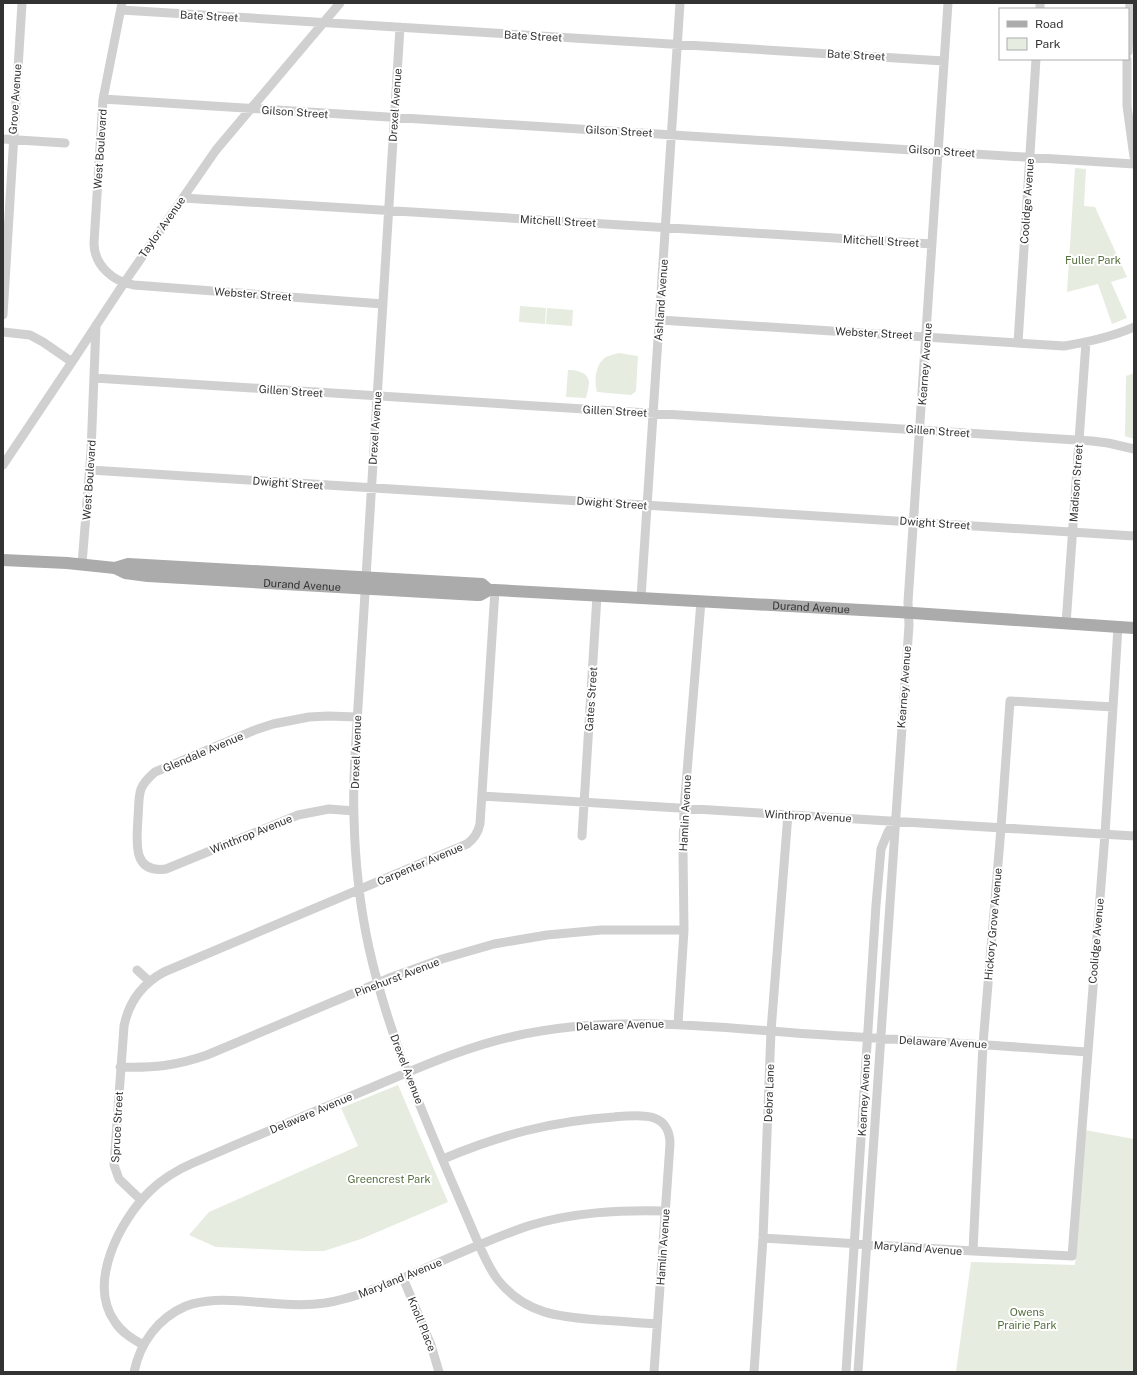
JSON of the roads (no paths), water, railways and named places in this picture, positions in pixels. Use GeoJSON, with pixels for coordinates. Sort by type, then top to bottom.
{"type":"FeatureCollection","features":[{"type":"Feature","properties":{"kind":"main road","name":"Durand Avenue"},"geometry":{"type":"LineString","coordinates":[[3,560],[82,564],[115,568],[125,573],[148,576],[365,583],[480,595],[492,590],[909,613],[1134,628]]}},
{"type":"Feature","properties":{"kind":"street","name":"Grove Avenue"},"geometry":{"type":"LineString","coordinates":[[3,315],[22,3]]}},
{"type":"Feature","properties":{"kind":"street","name":"Taylor Avenue"},"geometry":{"type":"LineString","coordinates":[[3,465],[72,362],[96,323],[216,150],[340,3]]}},
{"type":"Feature","properties":{"kind":"street","name":"Ashland Avenue"},"geometry":{"type":"LineString","coordinates":[[641,598],[680,3]]}},
{"type":"Feature","properties":{"kind":"street","name":"Kearney Avenue"},"geometry":{"type":"LineString","coordinates":[[858,1372],[909,625],[908,602],[948,3]]}},
{"type":"Feature","properties":{"kind":"street"},"geometry":{"type":"LineString","coordinates":[[1129,46],[1132,28],[1130,3]]}},
{"type":"Feature","properties":{"kind":"street","name":"Bate Street"},"geometry":{"type":"LineString","coordinates":[[121,7],[323,23],[944,61]]}},
{"type":"Feature","properties":{"kind":"street","name":"West Boulevard"},"geometry":{"type":"LineString","coordinates":[[121,7],[103,99],[94,248],[96,257],[101,266],[110,275],[124,283]]}},
{"type":"Feature","properties":{"kind":"street","name":"Drexel Avenue"},"geometry":{"type":"LineString","coordinates":[[400,28],[357,717],[354,811],[359,889],[369,946],[384,1009],[407,1073],[488,1265],[503,1286],[516,1298],[533,1308],[548,1314],[564,1317],[657,1324]]}},
{"type":"Feature","properties":{"kind":"street","name":"Coolidge Avenue"},"geometry":{"type":"LineString","coordinates":[[1018,343],[1036,60]]}},
{"type":"Feature","properties":{"kind":"street"},"geometry":{"type":"LineString","coordinates":[[1128,60],[1127,106],[1134,157]]}},
{"type":"Feature","properties":{"kind":"street","name":"Gilson Street"},"geometry":{"type":"LineString","coordinates":[[103,99],[1134,164]]}},
{"type":"Feature","properties":{"kind":"street"},"geometry":{"type":"LineString","coordinates":[[3,139],[66,143]]}},
{"type":"Feature","properties":{"kind":"street","name":"Mitchell Street"},"geometry":{"type":"LineString","coordinates":[[183,198],[932,244]]}},
{"type":"Feature","properties":{"kind":"street","name":"Webster Street"},"geometry":{"type":"LineString","coordinates":[[124,283],[383,304]]}},
{"type":"Feature","properties":{"kind":"street","name":"Webster Street"},"geometry":{"type":"LineString","coordinates":[[660,320],[1064,346],[1086,342],[1134,327]]}},
{"type":"Feature","properties":{"kind":"street","name":"West Boulevard"},"geometry":{"type":"LineString","coordinates":[[82,564],[90,470],[96,323]]}},
{"type":"Feature","properties":{"kind":"street"},"geometry":{"type":"LineString","coordinates":[[3,332],[30,335],[72,362]]}},
{"type":"Feature","properties":{"kind":"street","name":"Madison Street"},"geometry":{"type":"LineString","coordinates":[[1066,624],[1086,342]]}},
{"type":"Feature","properties":{"kind":"street","name":"Gillen Street"},"geometry":{"type":"LineString","coordinates":[[94,378],[920,429],[1079,440],[1108,443],[1134,449]]}},
{"type":"Feature","properties":{"kind":"street","name":"Dwight Street"},"geometry":{"type":"LineString","coordinates":[[90,470],[371,489],[1134,536]]}},
{"type":"Feature","properties":{"kind":"street","name":"Carpenter Avenue"},"geometry":{"type":"LineString","coordinates":[[138,992],[149,982],[164,972],[467,844],[472,840],[479,830],[482,796],[492,590]]}},
{"type":"Feature","properties":{"kind":"street","name":"Gates Street"},"geometry":{"type":"LineString","coordinates":[[582,836],[597,596]]}},
{"type":"Feature","properties":{"kind":"street","name":"Hamlin Avenue"},"geometry":{"type":"LineString","coordinates":[[678,1024],[684,930],[684,809],[701,601]]}},
{"type":"Feature","properties":{"kind":"street","name":"Coolidge Avenue"},"geometry":{"type":"LineString","coordinates":[[1072,1256],[1105,834],[1118,626]]}},
{"type":"Feature","properties":{"kind":"street","name":"Hickory Grove Avenue"},"geometry":{"type":"LineString","coordinates":[[973,1251],[983,1044],[1010,700],[1113,707]]}},
{"type":"Feature","properties":{"kind":"street","name":"Glendale Avenue"},"geometry":{"type":"LineString","coordinates":[[151,868],[141,860],[138,855],[136,845],[142,789],[155,772],[255,730],[273,724],[309,717],[357,717]]}},
{"type":"Feature","properties":{"kind":"street","name":"Winthrop Avenue"},"geometry":{"type":"LineString","coordinates":[[482,796],[1134,836]]}},
{"type":"Feature","properties":{"kind":"street","name":"Winthrop Avenue"},"geometry":{"type":"LineString","coordinates":[[151,868],[160,870],[166,869],[298,814],[329,810],[354,811]]}},
{"type":"Feature","properties":{"kind":"street","name":"Debra Lane"},"geometry":{"type":"LineString","coordinates":[[754,1372],[763,1238],[771,1031],[788,814]]}},
{"type":"Feature","properties":{"kind":"street","name":"Kearney Avenue"},"geometry":{"type":"LineString","coordinates":[[846,1372],[867,1038],[881,849],[888,832],[895,821]]}},
{"type":"Feature","properties":{"kind":"street","name":"Pinehurst Avenue"},"geometry":{"type":"LineString","coordinates":[[120,1067],[160,1067],[188,1062],[378,983],[442,959],[494,944],[547,935],[601,930],[684,930]]}},
{"type":"Feature","properties":{"kind":"street"},"geometry":{"type":"LineString","coordinates":[[138,970],[149,982]]}},
{"type":"Feature","properties":{"kind":"street","name":"Spruce Street"},"geometry":{"type":"LineString","coordinates":[[138,992],[125,1019],[120,1067],[114,1165],[119,1179],[141,1200]]}},
{"type":"Feature","properties":{"kind":"street","name":"Delaware Avenue"},"geometry":{"type":"LineString","coordinates":[[141,1200],[160,1182],[181,1168],[407,1073],[471,1048],[515,1036],[552,1029],[605,1023],[678,1024],[1087,1052]]}},
{"type":"Feature","properties":{"kind":"street","name":"Hamlin Avenue"},"geometry":{"type":"LineString","coordinates":[[443,1159],[496,1138],[532,1128],[568,1121],[625,1116],[653,1117],[667,1128],[670,1135],[670,1144],[654,1372]]}},
{"type":"Feature","properties":{"kind":"street"},"geometry":{"type":"LineString","coordinates":[[134,1372],[137,1359],[143,1345],[129,1337],[115,1323],[107,1305],[104,1291],[108,1266],[115,1242],[126,1219],[141,1200]]}},
{"type":"Feature","properties":{"kind":"street","name":"Maryland Avenue"},"geometry":{"type":"LineString","coordinates":[[143,1345],[151,1333],[167,1317],[187,1306],[201,1302],[216,1300],[288,1304],[322,1303],[356,1296],[403,1278],[479,1245],[528,1226],[556,1218],[585,1213],[614,1211],[666,1211]]}},
{"type":"Feature","properties":{"kind":"street","name":"Maryland Avenue"},"geometry":{"type":"LineString","coordinates":[[763,1238],[1072,1256]]}},
{"type":"Feature","properties":{"kind":"street","name":"Knoll Place"},"geometry":{"type":"LineString","coordinates":[[403,1278],[431,1345],[439,1372]]}},
{"type":"Feature","properties":{"kind":"park label","name":"Fuller Park"},"geometry":{"type":"Point","coordinates":[1093,260]}},
{"type":"Feature","properties":{"kind":"park label","name":"Greencrest Park"},"geometry":{"type":"Point","coordinates":[389,1179]}},
{"type":"Feature","properties":{"kind":"park label","name":"Owens Prairie Park"},"geometry":{"type":"Point","coordinates":[1027,1318]}}]}
